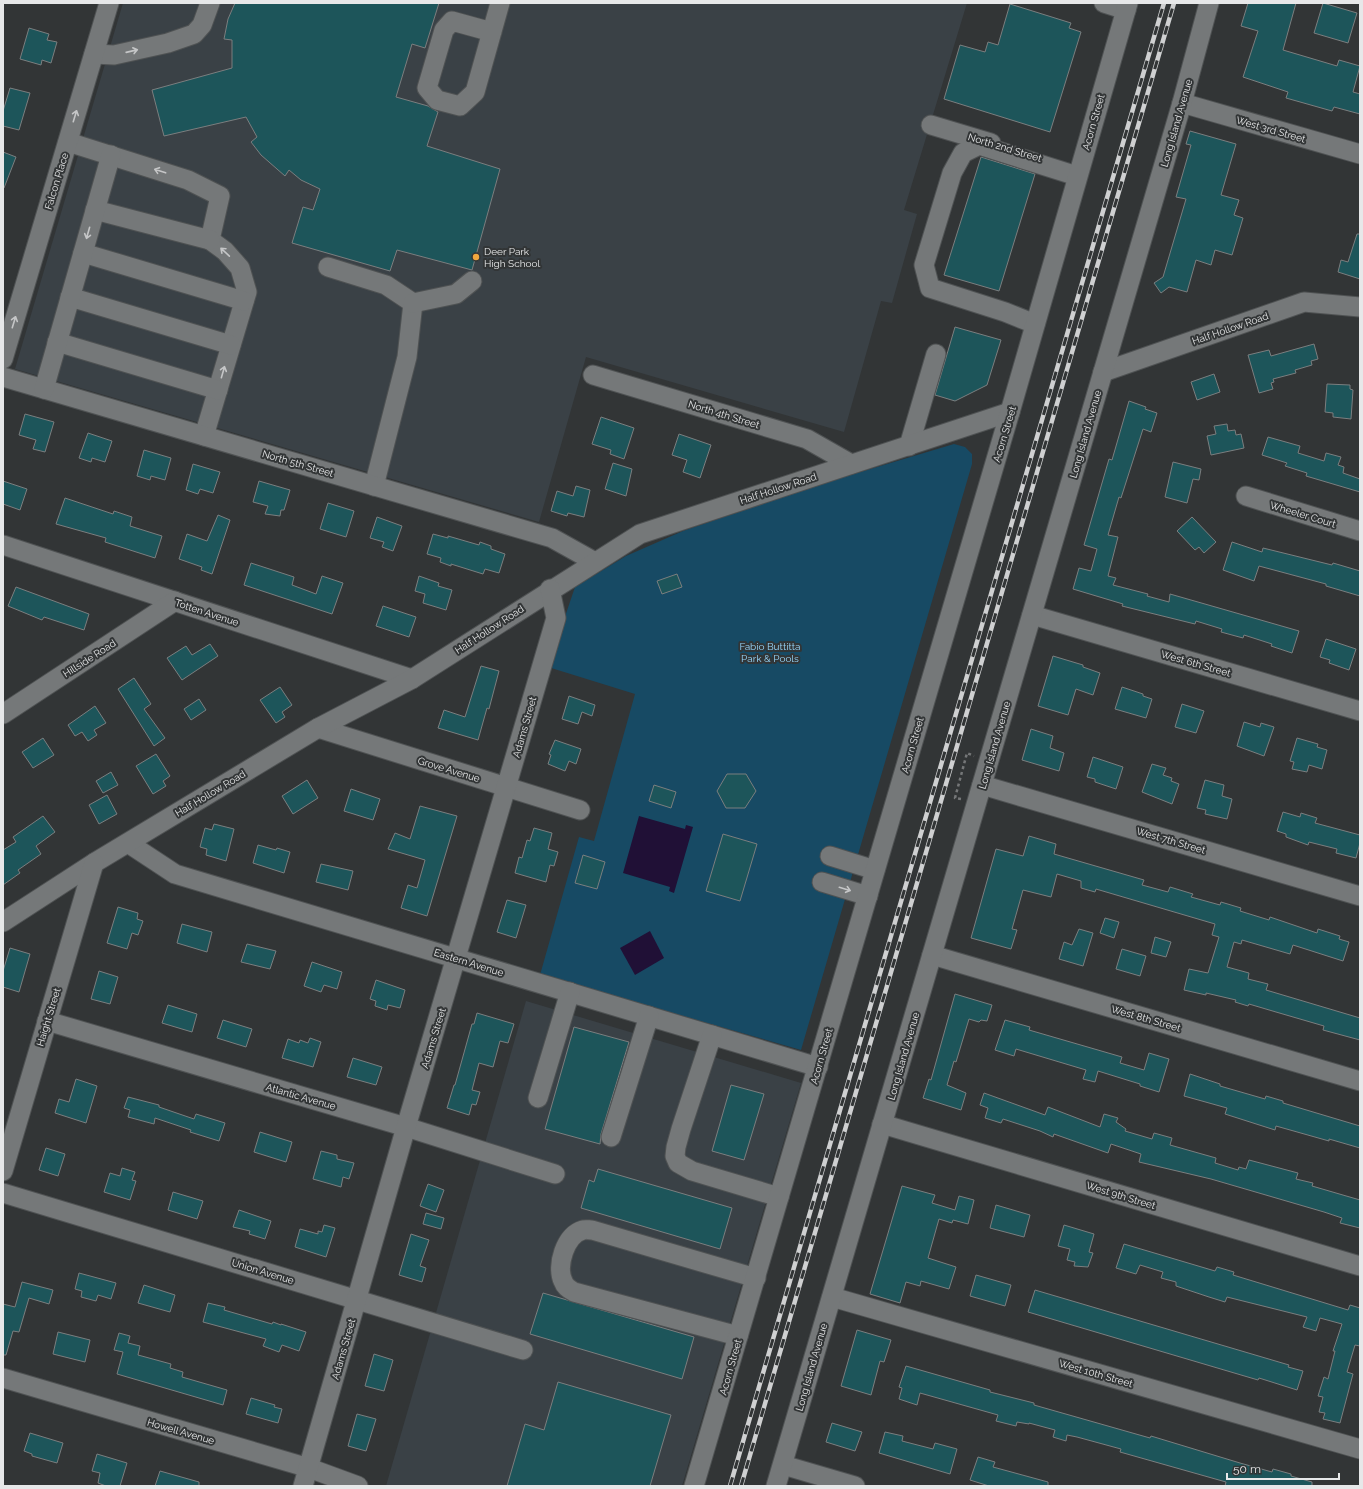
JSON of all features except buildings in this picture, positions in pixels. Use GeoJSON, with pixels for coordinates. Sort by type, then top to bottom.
{"type":"FeatureCollection","features":[{"type":"Feature","properties":{"kind":"street","name":"Falcon Place"},"geometry":{"type":"LineString","coordinates":[[3,359],[109,3]]}},
{"type":"Feature","properties":{"kind":"street"},"geometry":{"type":"LineString","coordinates":[[94,54],[114,55],[194,34],[202,25],[210,3]]}},
{"type":"Feature","properties":{"kind":"street"},"geometry":{"type":"LineString","coordinates":[[492,32],[500,3]]}},
{"type":"Feature","properties":{"kind":"street"},"geometry":{"type":"LineString","coordinates":[[1104,3],[1127,6]]}},
{"type":"Feature","properties":{"kind":"street","name":"Long Island Avenue"},"geometry":{"type":"LineString","coordinates":[[776,1486],[1182,103],[1210,3]]}},
{"type":"Feature","properties":{"kind":"street","name":"Acorn Street"},"geometry":{"type":"LineString","coordinates":[[694,1486],[1010,412],[1127,6]]}},
{"type":"Feature","properties":{"kind":"street","name":"West 3rd Street"},"geometry":{"type":"LineString","coordinates":[[1182,103],[1360,154]]}},
{"type":"Feature","properties":{"kind":"street","name":"North 2nd Street"},"geometry":{"type":"LineString","coordinates":[[931,125],[1078,173]]}},
{"type":"Feature","properties":{"kind":"street"},"geometry":{"type":"LineString","coordinates":[[68,142],[188,180],[220,196],[210,240]]}},
{"type":"Feature","properties":{"kind":"street"},"geometry":{"type":"LineString","coordinates":[[1035,324],[930,288],[924,264],[952,173],[963,153],[979,145],[1078,173]]}},
{"type":"Feature","properties":{"kind":"street"},"geometry":{"type":"LineString","coordinates":[[44,389],[111,155]]}},
{"type":"Feature","properties":{"kind":"street"},"geometry":{"type":"LineString","coordinates":[[95,210],[210,240],[225,251],[240,268],[247,292],[204,436]]}},
{"type":"Feature","properties":{"kind":"street"},"geometry":{"type":"LineString","coordinates":[[83,253],[244,301]]}},
{"type":"Feature","properties":{"kind":"street"},"geometry":{"type":"LineString","coordinates":[[328,267],[386,285],[413,303],[456,294],[472,282]]}},
{"type":"Feature","properties":{"kind":"street"},"geometry":{"type":"LineString","coordinates":[[70,297],[231,345]]}},
{"type":"Feature","properties":{"kind":"street","name":"Half Hollow Road"},"geometry":{"type":"LineString","coordinates":[[1103,372],[1304,302],[1360,307]]}},
{"type":"Feature","properties":{"kind":"street"},"geometry":{"type":"LineString","coordinates":[[374,486],[407,357],[413,303]]}},
{"type":"Feature","properties":{"kind":"street"},"geometry":{"type":"LineString","coordinates":[[57,342],[218,390]]}},
{"type":"Feature","properties":{"kind":"street"},"geometry":{"type":"LineString","coordinates":[[909,446],[936,354]]}},
{"type":"Feature","properties":{"kind":"street","name":"North 4th Street"},"geometry":{"type":"LineString","coordinates":[[592,375],[807,439],[851,464]]}},
{"type":"Feature","properties":{"kind":"street","name":"North 5th Street"},"geometry":{"type":"LineString","coordinates":[[3,377],[552,538],[592,560]]}},
{"type":"Feature","properties":{"kind":"street","name":"Half Hollow Road"},"geometry":{"type":"LineString","coordinates":[[3,922],[94,863],[318,728],[412,678],[550,589],[592,560],[640,534],[1010,412]]}},
{"type":"Feature","properties":{"kind":"street","name":"Wheeler Court"},"geometry":{"type":"LineString","coordinates":[[1246,496],[1360,531]]}},
{"type":"Feature","properties":{"kind":"street","name":"Totten Avenue"},"geometry":{"type":"LineString","coordinates":[[3,545],[412,678]]}},
{"type":"Feature","properties":{"kind":"street","name":"Adams Street"},"geometry":{"type":"LineString","coordinates":[[303,1486],[406,1127],[556,618],[550,589]]}},
{"type":"Feature","properties":{"kind":"street","name":"Hillside Road"},"geometry":{"type":"LineString","coordinates":[[3,714],[174,601]]}},
{"type":"Feature","properties":{"kind":"street","name":"West 6th Street"},"geometry":{"type":"LineString","coordinates":[[1032,615],[1360,711]]}},
{"type":"Feature","properties":{"kind":"street","name":"Grove Avenue"},"geometry":{"type":"LineString","coordinates":[[318,728],[580,810]]}},
{"type":"Feature","properties":{"kind":"street","name":"West 7th Street"},"geometry":{"type":"LineString","coordinates":[[982,785],[1360,896]]}},
{"type":"Feature","properties":{"kind":"street","name":"Eastern Avenue"},"geometry":{"type":"LineString","coordinates":[[128,843],[175,874],[818,1067]]}},
{"type":"Feature","properties":{"kind":"street"},"geometry":{"type":"LineString","coordinates":[[830,856],[875,870]]}},
{"type":"Feature","properties":{"kind":"street","name":"Haight Street"},"geometry":{"type":"LineString","coordinates":[[3,1172],[94,863]]}},
{"type":"Feature","properties":{"kind":"street"},"geometry":{"type":"LineString","coordinates":[[822,882],[868,896]]}},
{"type":"Feature","properties":{"kind":"street","name":"West 8th Street"},"geometry":{"type":"LineString","coordinates":[[932,955],[1360,1081]]}},
{"type":"Feature","properties":{"kind":"street"},"geometry":{"type":"LineString","coordinates":[[538,1098],[570,992]]}},
{"type":"Feature","properties":{"kind":"street"},"geometry":{"type":"LineString","coordinates":[[611,1137],[649,1016]]}},
{"type":"Feature","properties":{"kind":"street","name":"Atlantic Avenue"},"geometry":{"type":"LineString","coordinates":[[47,1021],[406,1127],[555,1174]]}},
{"type":"Feature","properties":{"kind":"street"},"geometry":{"type":"LineString","coordinates":[[712,1036],[681,1129],[675,1156],[678,1163],[692,1171],[779,1197]]}},
{"type":"Feature","properties":{"kind":"street","name":"West 9th Street"},"geometry":{"type":"LineString","coordinates":[[882,1124],[1360,1266]]}},
{"type":"Feature","properties":{"kind":"street","name":"Union Avenue"},"geometry":{"type":"LineString","coordinates":[[3,1193],[523,1350]]}},
{"type":"Feature","properties":{"kind":"street"},"geometry":{"type":"LineString","coordinates":[[738,1336],[574,1292],[566,1287],[563,1281],[561,1261],[568,1243],[575,1234],[583,1230],[592,1230],[756,1278]]}},
{"type":"Feature","properties":{"kind":"street","name":"West 10th Street"},"geometry":{"type":"LineString","coordinates":[[832,1297],[1360,1449]]}},
{"type":"Feature","properties":{"kind":"street","name":"Howell Avenue"},"geometry":{"type":"LineString","coordinates":[[3,1378],[309,1468],[358,1486]]}},
{"type":"Feature","properties":{"kind":"street"},"geometry":{"type":"LineString","coordinates":[[782,1465],[855,1486]]}},
{"type":"Feature","properties":{"kind":"path"},"geometry":{"type":"LineString","coordinates":[[962,800],[955,798],[967,753],[975,756]]}},
{"type":"Feature","properties":{"kind":"shaded area","name":"Deer Park High School"},"geometry":{"type":"Polygon","coordinates":[[[123,3],[967,3],[904,210],[917,214],[892,303],[881,301],[844,432],[586,357],[539,522],[15,369],[123,3]]]}},
{"type":"Feature","properties":{"kind":"shaded area"},"geometry":{"type":"Polygon","coordinates":[[[639,816],[685,829],[686,825],[693,827],[674,893],[669,891],[670,887],[623,873],[639,816]]]}},
{"type":"Feature","properties":{"kind":"shaded area"},"geometry":{"type":"Polygon","coordinates":[[[650,931],[664,958],[635,975],[620,948],[650,931]]]}},
{"type":"Feature","properties":{"kind":"shaded area"},"geometry":{"type":"Polygon","coordinates":[[[526,1001],[801,1083],[682,1486],[386,1486],[526,1001]]]}},
{"type":"Feature","properties":{"kind":"green space","name":"Fabio Buttitta Park & Pools"},"geometry":{"type":"Polygon","coordinates":[[[954,444],[965,447],[972,454],[972,464],[801,1050],[540,975],[579,837],[594,841],[635,694],[548,667],[575,587],[626,556],[683,531],[827,482],[954,444]]]}},
{"type":"Feature","properties":{"kind":"railway"},"geometry":{"type":"LineString","coordinates":[[730,1486],[1164,3]]}},
{"type":"Feature","properties":{"kind":"railway"},"geometry":{"type":"LineString","coordinates":[[741,1486],[1174,3]]}},
{"type":"Feature","properties":{"kind":"place","name":"Deer Park High School"},"geometry":{"type":"Point","coordinates":[476,257]}}]}
